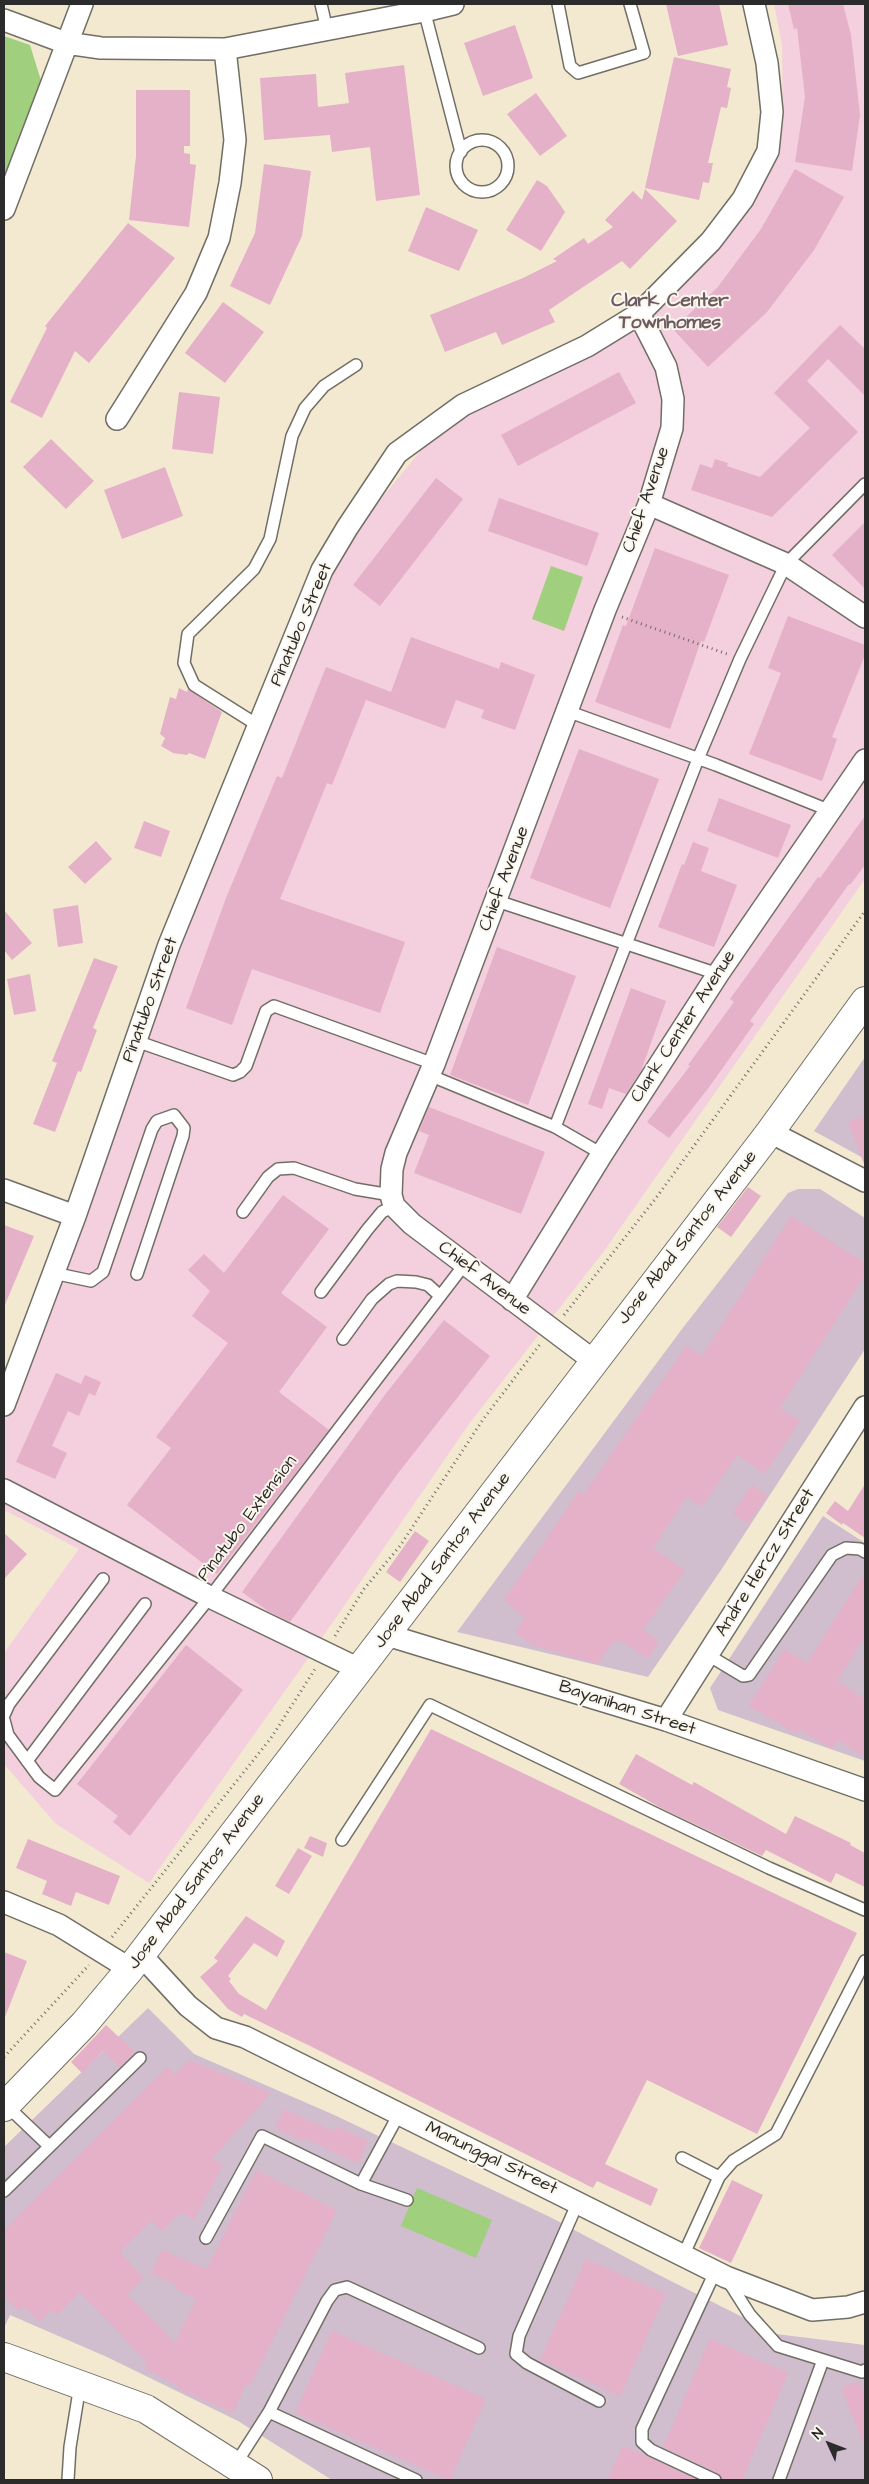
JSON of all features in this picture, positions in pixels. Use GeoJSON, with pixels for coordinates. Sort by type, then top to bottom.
{"type":"FeatureCollection","features":[{"type":"Feature","properties":{"kind":"main road","name":"Jose Abad Santos Avenue"},"geometry":{"type":"LineString","coordinates":[[5,2106],[84,2024],[136,1962],[361,1670],[594,1361],[770,1132],[865,1000]]}},
{"type":"Feature","properties":{"kind":"main road"},"geometry":{"type":"LineString","coordinates":[[4,2357],[146,2409],[258,2480]]}},
{"type":"Feature","properties":{"kind":"street"},"geometry":{"type":"LineString","coordinates":[[4,208],[82,4]]}},
{"type":"Feature","properties":{"kind":"street"},"geometry":{"type":"LineString","coordinates":[[4,20],[66,43],[101,48],[224,49],[327,30],[424,8],[453,4]]}},
{"type":"Feature","properties":{"kind":"street","name":"Pinatubo Street"},"geometry":{"type":"LineString","coordinates":[[4,1405],[75,1216],[169,945],[322,570],[347,528],[397,453],[463,405],[587,346],[639,314],[711,240],[743,199],[768,151],[772,112],[767,63],[754,4]]}},
{"type":"Feature","properties":{"kind":"street"},"geometry":{"type":"LineString","coordinates":[[118,419],[196,293],[219,238],[230,183],[235,140],[224,49]]}},
{"type":"Feature","properties":{"kind":"street","name":"Chief Avenue"},"geometry":{"type":"LineString","coordinates":[[594,1361],[412,1224],[393,1200],[392,1169],[396,1153],[432,1070],[497,901],[605,610],[649,504],[672,428],[673,399],[666,367],[639,314]]}},
{"type":"Feature","properties":{"kind":"street"},"geometry":{"type":"LineString","coordinates":[[649,504],[786,564],[865,617]]}},
{"type":"Feature","properties":{"kind":"street","name":"Clark Center Avenue"},"geometry":{"type":"LineString","coordinates":[[512,1300],[602,1154],[718,974],[865,760]]}},
{"type":"Feature","properties":{"kind":"street"},"geometry":{"type":"LineString","coordinates":[[770,1132],[865,1180]]}},
{"type":"Feature","properties":{"kind":"street"},"geometry":{"type":"LineString","coordinates":[[4,1190],[75,1216]]}},
{"type":"Feature","properties":{"kind":"street","name":"Andre Hercz Street"},"geometry":{"type":"LineString","coordinates":[[666,1720],[865,1407]]}},
{"type":"Feature","properties":{"kind":"street"},"geometry":{"type":"LineString","coordinates":[[4,1490],[210,1597],[361,1670]]}},
{"type":"Feature","properties":{"kind":"street","name":"Bayanihan Street"},"geometry":{"type":"LineString","coordinates":[[388,1634],[666,1720],[865,1790]]}},
{"type":"Feature","properties":{"kind":"street","name":"Manunggal Street"},"geometry":{"type":"LineString","coordinates":[[4,1902],[59,1925],[101,1952],[136,1962],[216,2028],[245,2038],[720,2274],[812,2310],[848,2307],[865,2302]]}},
{"type":"Feature","properties":{"kind":"lane"},"geometry":{"type":"LineString","coordinates":[[321,4],[327,30]]}},
{"type":"Feature","properties":{"kind":"lane"},"geometry":{"type":"LineString","coordinates":[[558,4],[570,66],[578,73],[644,53],[630,4]]}},
{"type":"Feature","properties":{"kind":"lane"},"geometry":{"type":"LineString","coordinates":[[424,8],[461,152],[456,164],[457,172],[465,186],[480,192],[488,191],[502,183],[506,176],[508,160],[499,146],[493,142],[476,141],[469,144],[461,152]]}},
{"type":"Feature","properties":{"kind":"lane"},"geometry":{"type":"LineString","coordinates":[[259,726],[194,685],[184,664],[188,634],[254,569],[270,539],[292,436],[305,408],[324,386],[356,365]]}},
{"type":"Feature","properties":{"kind":"lane"},"geometry":{"type":"LineString","coordinates":[[555,1127],[628,946],[698,759],[740,659],[786,564],[865,484]]}},
{"type":"Feature","properties":{"kind":"lane"},"geometry":{"type":"LineString","coordinates":[[567,711],[698,759],[831,811]]}},
{"type":"Feature","properties":{"kind":"lane"},"geometry":{"type":"LineString","coordinates":[[497,901],[628,946],[718,974]]}},
{"type":"Feature","properties":{"kind":"lane"},"geometry":{"type":"LineString","coordinates":[[136,1041],[233,1074],[240,1072],[246,1066],[266,1011],[274,1006],[432,1070],[555,1127],[602,1154]]}},
{"type":"Feature","properties":{"kind":"lane"},"geometry":{"type":"LineString","coordinates":[[53,1273],[91,1281],[103,1272],[152,1129],[157,1121],[174,1116],[184,1128],[184,1136],[137,1274]]}},
{"type":"Feature","properties":{"kind":"lane"},"geometry":{"type":"LineString","coordinates":[[243,1212],[268,1177],[278,1169],[294,1168],[393,1200],[367,1230],[321,1292]]}},
{"type":"Feature","properties":{"kind":"lane","name":"Pinatubo Extension"},"geometry":{"type":"LineString","coordinates":[[27,1761],[39,1777],[55,1790],[210,1597],[464,1265]]}},
{"type":"Feature","properties":{"kind":"lane"},"geometry":{"type":"LineString","coordinates":[[343,1339],[372,1299],[389,1284],[397,1281],[416,1282],[428,1285],[440,1296]]}},
{"type":"Feature","properties":{"kind":"lane"},"geometry":{"type":"LineString","coordinates":[[708,1655],[743,1676],[749,1675],[832,1555],[846,1548],[860,1549],[865,1552]]}},
{"type":"Feature","properties":{"kind":"lane"},"geometry":{"type":"LineString","coordinates":[[4,1715],[9,1704],[103,1579]]}},
{"type":"Feature","properties":{"kind":"lane"},"geometry":{"type":"LineString","coordinates":[[4,1720],[8,1735],[27,1761],[145,1604]]}},
{"type":"Feature","properties":{"kind":"lane"},"geometry":{"type":"LineString","coordinates":[[342,1840],[430,1704],[769,1868],[865,1910]]}},
{"type":"Feature","properties":{"kind":"lane"},"geometry":{"type":"LineString","coordinates":[[683,2256],[719,2177],[733,2161],[776,2134],[865,1960]]}},
{"type":"Feature","properties":{"kind":"lane"},"geometry":{"type":"LineString","coordinates":[[4,2192],[140,2058]]}},
{"type":"Feature","properties":{"kind":"lane"},"geometry":{"type":"LineString","coordinates":[[5,2106],[49,2146]]}},
{"type":"Feature","properties":{"kind":"lane"},"geometry":{"type":"LineString","coordinates":[[362,2184],[399,2114]]}},
{"type":"Feature","properties":{"kind":"lane"},"geometry":{"type":"LineString","coordinates":[[206,2238],[262,2136],[362,2184],[407,2200]]}},
{"type":"Feature","properties":{"kind":"lane"},"geometry":{"type":"LineString","coordinates":[[682,2158],[719,2177]]}},
{"type":"Feature","properties":{"kind":"lane"},"geometry":{"type":"LineString","coordinates":[[578,2202],[519,2336],[516,2354],[527,2363],[599,2401]]}},
{"type":"Feature","properties":{"kind":"lane"},"geometry":{"type":"LineString","coordinates":[[715,2480],[651,2450],[642,2442],[642,2429],[720,2274],[750,2315],[778,2346],[862,2372],[865,2370]]}},
{"type":"Feature","properties":{"kind":"lane"},"geometry":{"type":"LineString","coordinates":[[235,2465],[269,2412],[327,2301],[335,2290],[347,2287],[479,2348]]}},
{"type":"Feature","properties":{"kind":"lane"},"geometry":{"type":"LineString","coordinates":[[779,2480],[823,2360]]}},
{"type":"Feature","properties":{"kind":"lane"},"geometry":{"type":"LineString","coordinates":[[68,2480],[70,2448],[81,2384]]}},
{"type":"Feature","properties":{"kind":"lane"},"geometry":{"type":"LineString","coordinates":[[269,2412],[416,2480]]}},
{"type":"Feature","properties":{"kind":"path"},"geometry":{"type":"LineString","coordinates":[[605,610],[740,659]]}},
{"type":"Feature","properties":{"kind":"path"},"geometry":{"type":"LineString","coordinates":[[4,2057],[101,1952],[271,1738],[364,1589],[400,1546],[482,1422],[552,1329],[656,1198],[865,911]]}},
{"type":"Feature","properties":{"kind":"shaded area"},"geometry":{"type":"Polygon","coordinates":[[[774,4],[865,4],[865,879],[604,1251],[469,1424],[304,1664],[149,1883],[56,1824],[4,1764],[4,1653],[79,1549],[4,1510],[4,1422],[209,872],[326,581],[376,505],[423,448],[487,403],[610,342],[738,223],[783,125],[782,45],[774,4]]]}},
{"type":"Feature","properties":{"kind":"shaded area"},"geometry":{"type":"Polygon","coordinates":[[[865,1057],[865,1159],[814,1131],[865,1057]]]}},
{"type":"Feature","properties":{"kind":"shaded area"},"geometry":{"type":"Polygon","coordinates":[[[798,1189],[820,1189],[865,1218],[865,1349],[721,1570],[648,1677],[457,1632],[682,1329],[788,1193],[798,1189]]]}},
{"type":"Feature","properties":{"kind":"shaded area"},"geometry":{"type":"Polygon","coordinates":[[[823,1516],[865,1543],[865,1761],[718,1710],[710,1688],[823,1516]]]}},
{"type":"Feature","properties":{"kind":"shaded area"},"geometry":{"type":"Polygon","coordinates":[[[148,2008],[194,2054],[332,2114],[550,2217],[776,2334],[865,2345],[865,2480],[332,2480],[238,2421],[107,2357],[10,2315],[4,2328],[4,2147],[148,2008]]]}},
{"type":"Feature","properties":{"kind":"green space"},"geometry":{"type":"Polygon","coordinates":[[[4,36],[30,45],[43,87],[14,163],[4,174],[4,36]]]}},
{"type":"Feature","properties":{"kind":"green space"},"geometry":{"type":"Polygon","coordinates":[[[551,566],[583,577],[564,631],[532,619],[551,566]]]}},
{"type":"Feature","properties":{"kind":"green space"},"geometry":{"type":"Polygon","coordinates":[[[417,2188],[492,2220],[476,2258],[401,2226],[417,2188]]]}},
{"type":"Feature","properties":{"kind":"building"},"geometry":{"type":"Polygon","coordinates":[[[666,4],[719,4],[728,45],[678,56],[666,4]]]}},
{"type":"Feature","properties":{"kind":"building"},"geometry":{"type":"Polygon","coordinates":[[[788,4],[843,4],[851,35],[860,115],[852,171],[795,162],[805,97],[797,28],[794,29],[788,4]]]}},
{"type":"Feature","properties":{"kind":"building"},"geometry":{"type":"Polygon","coordinates":[[[515,25],[533,78],[483,96],[464,43],[515,25]]]}},
{"type":"Feature","properties":{"kind":"building"},"geometry":{"type":"Polygon","coordinates":[[[674,57],[731,69],[727,87],[731,88],[727,108],[721,107],[708,163],[713,163],[709,183],[703,182],[699,200],[645,188],[674,57]]]}},
{"type":"Feature","properties":{"kind":"building"},"geometry":{"type":"Polygon","coordinates":[[[404,65],[420,195],[376,201],[370,147],[332,152],[330,135],[264,140],[260,78],[316,74],[318,107],[349,103],[345,73],[404,65]]]}},
{"type":"Feature","properties":{"kind":"building"},"geometry":{"type":"Polygon","coordinates":[[[136,90],[190,90],[190,146],[184,146],[184,153],[190,154],[190,164],[196,165],[189,227],[129,220],[136,156],[136,90]]]}},
{"type":"Feature","properties":{"kind":"building"},"geometry":{"type":"Polygon","coordinates":[[[536,93],[567,136],[540,156],[507,114],[536,93]]]}},
{"type":"Feature","properties":{"kind":"building"},"geometry":{"type":"Polygon","coordinates":[[[264,164],[311,171],[302,236],[270,305],[230,286],[255,233],[264,164]]]}},
{"type":"Feature","properties":{"kind":"building"},"geometry":{"type":"Polygon","coordinates":[[[795,169],[844,197],[814,250],[767,312],[708,367],[673,329],[717,288],[761,229],[795,169]]]}},
{"type":"Feature","properties":{"kind":"building"},"geometry":{"type":"Polygon","coordinates":[[[537,180],[547,186],[565,212],[541,251],[506,230],[537,180]]]}},
{"type":"Feature","properties":{"kind":"building"},"geometry":{"type":"Polygon","coordinates":[[[645,189],[677,221],[630,269],[622,261],[549,310],[555,322],[502,345],[496,332],[445,352],[430,315],[523,278],[557,261],[553,259],[584,238],[588,244],[613,227],[605,220],[633,191],[642,200],[645,189]]]}},
{"type":"Feature","properties":{"kind":"building"},"geometry":{"type":"Polygon","coordinates":[[[426,207],[478,230],[459,271],[408,251],[426,207]]]}},
{"type":"Feature","properties":{"kind":"building"},"geometry":{"type":"Polygon","coordinates":[[[128,223],[175,258],[89,363],[75,351],[42,418],[10,402],[47,328],[45,326],[128,223]]]}},
{"type":"Feature","properties":{"kind":"building"},"geometry":{"type":"Polygon","coordinates":[[[223,302],[264,332],[225,383],[185,353],[223,302]]]}},
{"type":"Feature","properties":{"kind":"building"},"geometry":{"type":"Polygon","coordinates":[[[840,325],[865,349],[865,396],[828,359],[807,381],[858,432],[772,517],[691,490],[700,464],[712,468],[715,459],[728,463],[727,466],[760,477],[810,428],[774,393],[840,325]]]}},
{"type":"Feature","properties":{"kind":"building"},"geometry":{"type":"Polygon","coordinates":[[[619,372],[636,403],[518,466],[501,435],[619,372]]]}},
{"type":"Feature","properties":{"kind":"building"},"geometry":{"type":"Polygon","coordinates":[[[179,392],[220,397],[213,454],[172,449],[179,392]]]}},
{"type":"Feature","properties":{"kind":"building"},"geometry":{"type":"Polygon","coordinates":[[[51,439],[94,481],[66,509],[23,467],[51,439]]]}},
{"type":"Feature","properties":{"kind":"building"},"geometry":{"type":"Polygon","coordinates":[[[165,467],[183,516],[122,539],[104,490],[165,467]]]}},
{"type":"Feature","properties":{"kind":"building"},"geometry":{"type":"Polygon","coordinates":[[[436,478],[463,499],[380,606],[353,585],[436,478]]]}},
{"type":"Feature","properties":{"kind":"building"},"geometry":{"type":"Polygon","coordinates":[[[499,498],[599,533],[587,566],[488,531],[499,498]]]}},
{"type":"Feature","properties":{"kind":"building"},"geometry":{"type":"Polygon","coordinates":[[[865,522],[865,589],[832,555],[865,522]]]}},
{"type":"Feature","properties":{"kind":"building"},"geometry":{"type":"Polygon","coordinates":[[[655,548],[729,575],[704,642],[701,641],[670,729],[595,702],[623,625],[626,626],[655,548]]]}},
{"type":"Feature","properties":{"kind":"building"},"geometry":{"type":"Polygon","coordinates":[[[788,616],[865,645],[865,655],[832,737],[837,739],[822,781],[749,754],[781,673],[768,668],[788,616]]]}},
{"type":"Feature","properties":{"kind":"building"},"geometry":{"type":"Polygon","coordinates":[[[411,637],[499,669],[501,662],[535,675],[515,730],[481,718],[484,710],[456,700],[445,729],[366,700],[332,785],[327,783],[280,899],[405,942],[380,1013],[252,969],[232,1025],[186,1008],[226,898],[277,776],[282,778],[326,667],[391,692],[411,637]]]}},
{"type":"Feature","properties":{"kind":"building"},"geometry":{"type":"Polygon","coordinates":[[[179,688],[187,692],[188,689],[222,712],[205,759],[189,753],[187,755],[173,753],[161,746],[165,738],[160,734],[170,697],[176,699],[179,688]]]}},
{"type":"Feature","properties":{"kind":"building"},"geometry":{"type":"Polygon","coordinates":[[[579,749],[659,779],[610,908],[530,878],[579,749]]]}},
{"type":"Feature","properties":{"kind":"building"},"geometry":{"type":"Polygon","coordinates":[[[719,798],[791,825],[778,858],[707,831],[719,798]]]}},
{"type":"Feature","properties":{"kind":"building"},"geometry":{"type":"Polygon","coordinates":[[[865,816],[865,865],[849,884],[750,1021],[754,1024],[707,1090],[669,1138],[647,1122],[690,1066],[688,1065],[734,1002],[730,999],[818,877],[820,878],[865,816]]]}},
{"type":"Feature","properties":{"kind":"building"},"geometry":{"type":"Polygon","coordinates":[[[144,821],[170,831],[161,857],[134,848],[144,821]]]}},
{"type":"Feature","properties":{"kind":"building"},"geometry":{"type":"Polygon","coordinates":[[[96,841],[112,859],[85,884],[68,867],[96,841]]]}},
{"type":"Feature","properties":{"kind":"building"},"geometry":{"type":"Polygon","coordinates":[[[693,842],[709,848],[701,871],[737,885],[714,947],[658,927],[682,864],[684,865],[693,842]]]}},
{"type":"Feature","properties":{"kind":"building"},"geometry":{"type":"Polygon","coordinates":[[[78,905],[83,943],[58,947],[53,909],[78,905]]]}},
{"type":"Feature","properties":{"kind":"building"},"geometry":{"type":"Polygon","coordinates":[[[4,910],[32,943],[12,960],[4,950],[4,910]]]}},
{"type":"Feature","properties":{"kind":"building"},"geometry":{"type":"Polygon","coordinates":[[[497,947],[576,976],[528,1105],[450,1075],[497,947]]]}},
{"type":"Feature","properties":{"kind":"building"},"geometry":{"type":"Polygon","coordinates":[[[94,958],[118,966],[93,1028],[97,1030],[81,1072],[78,1071],[55,1132],[33,1124],[57,1063],[52,1061],[94,958]]]}},
{"type":"Feature","properties":{"kind":"building"},"geometry":{"type":"Polygon","coordinates":[[[30,974],[36,1011],[14,1015],[7,979],[30,974]]]}},
{"type":"Feature","properties":{"kind":"building"},"geometry":{"type":"Polygon","coordinates":[[[631,988],[666,1001],[641,1071],[626,1094],[609,1088],[602,1109],[588,1104],[631,988]]]}},
{"type":"Feature","properties":{"kind":"building"},"geometry":{"type":"Polygon","coordinates":[[[429,1107],[545,1152],[521,1214],[414,1173],[429,1135],[419,1131],[429,1107]]]}},
{"type":"Feature","properties":{"kind":"building"},"geometry":{"type":"Polygon","coordinates":[[[865,1116],[865,1164],[864,1164],[848,1122],[865,1116]]]}},
{"type":"Feature","properties":{"kind":"building"},"geometry":{"type":"Polygon","coordinates":[[[748,1187],[761,1196],[731,1237],[717,1227],[748,1187]]]}},
{"type":"Feature","properties":{"kind":"building"},"geometry":{"type":"Polygon","coordinates":[[[283,1195],[329,1229],[281,1293],[327,1327],[279,1392],[329,1430],[217,1574],[127,1505],[171,1448],[156,1437],[228,1343],[192,1316],[210,1291],[188,1270],[204,1254],[224,1273],[283,1195]]]}},
{"type":"Feature","properties":{"kind":"building"},"geometry":{"type":"Polygon","coordinates":[[[791,1216],[865,1263],[865,1275],[780,1408],[800,1421],[765,1474],[737,1455],[702,1507],[687,1497],[653,1548],[685,1570],[643,1630],[659,1641],[648,1658],[619,1640],[618,1643],[614,1640],[598,1664],[532,1645],[515,1632],[525,1618],[504,1600],[579,1491],[584,1494],[686,1346],[702,1356],[791,1216]]]}},
{"type":"Feature","properties":{"kind":"building"},"geometry":{"type":"Polygon","coordinates":[[[4,1225],[34,1236],[4,1307],[4,1225]]]}},
{"type":"Feature","properties":{"kind":"building"},"geometry":{"type":"Polygon","coordinates":[[[444,1320],[490,1356],[399,1472],[290,1622],[268,1611],[242,1592],[384,1396],[444,1320]]]}},
{"type":"Feature","properties":{"kind":"building"},"geometry":{"type":"Polygon","coordinates":[[[56,1373],[81,1384],[85,1375],[101,1382],[95,1396],[89,1393],[79,1416],[68,1411],[52,1446],[67,1453],[55,1479],[16,1462],[56,1373]]]}},
{"type":"Feature","properties":{"kind":"building"},"geometry":{"type":"Polygon","coordinates":[[[865,1484],[865,1538],[826,1513],[835,1501],[848,1511],[865,1484]]]}},
{"type":"Feature","properties":{"kind":"building"},"geometry":{"type":"Polygon","coordinates":[[[752,1485],[767,1496],[748,1524],[733,1514],[752,1485]]]}},
{"type":"Feature","properties":{"kind":"building"},"geometry":{"type":"Polygon","coordinates":[[[415,1531],[429,1541],[400,1582],[386,1572],[415,1531]]]}},
{"type":"Feature","properties":{"kind":"building"},"geometry":{"type":"Polygon","coordinates":[[[4,1533],[27,1554],[4,1579],[4,1533]]]}},
{"type":"Feature","properties":{"kind":"building"},"geometry":{"type":"Polygon","coordinates":[[[865,1572],[865,1637],[837,1681],[865,1699],[865,1757],[837,1740],[832,1749],[800,1730],[797,1734],[749,1706],[784,1649],[807,1663],[865,1572]]]}},
{"type":"Feature","properties":{"kind":"building"},"geometry":{"type":"Polygon","coordinates":[[[186,1645],[243,1690],[130,1836],[113,1822],[118,1816],[77,1784],[186,1645]]]}},
{"type":"Feature","properties":{"kind":"building"},"geometry":{"type":"Polygon","coordinates":[[[431,1729],[857,1933],[757,2134],[647,2080],[605,2164],[658,2189],[651,2206],[597,2181],[593,2188],[312,2047],[244,2014],[242,2017],[228,2009],[200,1977],[218,1961],[214,1958],[246,1916],[285,1941],[277,1957],[254,1943],[228,1976],[231,1979],[229,1981],[239,1994],[266,2010],[431,1729]]]}},
{"type":"Feature","properties":{"kind":"building"},"geometry":{"type":"Polygon","coordinates":[[[636,1754],[692,1785],[694,1782],[786,1834],[795,1816],[851,1843],[850,1845],[865,1853],[865,1887],[836,1873],[831,1883],[766,1850],[762,1856],[661,1808],[619,1784],[636,1754]]]}},
{"type":"Feature","properties":{"kind":"building"},"geometry":{"type":"Polygon","coordinates":[[[310,1836],[327,1843],[323,1857],[304,1848],[310,1836]]]}},
{"type":"Feature","properties":{"kind":"building"},"geometry":{"type":"Polygon","coordinates":[[[28,1839],[120,1876],[109,1905],[76,1892],[71,1906],[42,1894],[47,1881],[16,1868],[28,1839]]]}},
{"type":"Feature","properties":{"kind":"building"},"geometry":{"type":"Polygon","coordinates":[[[298,1848],[312,1856],[289,1894],[275,1886],[298,1848]]]}},
{"type":"Feature","properties":{"kind":"building"},"geometry":{"type":"Polygon","coordinates":[[[4,1952],[27,1961],[5,2017],[4,2017],[4,1952]]]}},
{"type":"Feature","properties":{"kind":"building"},"geometry":{"type":"Polygon","coordinates":[[[106,2025],[135,2052],[120,2067],[103,2051],[82,2073],[71,2062],[106,2025]]]}},
{"type":"Feature","properties":{"kind":"building"},"geometry":{"type":"Polygon","coordinates":[[[189,2060],[271,2093],[212,2159],[223,2165],[194,2220],[181,2212],[162,2231],[151,2221],[120,2252],[144,2278],[127,2294],[175,2343],[196,2299],[176,2289],[178,2286],[151,2273],[162,2250],[207,2269],[256,2170],[337,2210],[250,2386],[246,2384],[233,2413],[179,2389],[180,2387],[144,2368],[147,2362],[80,2292],[57,2315],[51,2310],[40,2322],[24,2306],[19,2311],[4,2296],[4,2231],[167,2067],[175,2074],[189,2060]]]}},
{"type":"Feature","properties":{"kind":"building"},"geometry":{"type":"Polygon","coordinates":[[[284,2109],[333,2131],[336,2126],[368,2141],[358,2163],[304,2138],[303,2141],[275,2128],[284,2109]]]}},
{"type":"Feature","properties":{"kind":"building"},"geometry":{"type":"Polygon","coordinates":[[[732,2180],[763,2195],[731,2263],[699,2248],[732,2180]]]}},
{"type":"Feature","properties":{"kind":"building"},"geometry":{"type":"Polygon","coordinates":[[[586,2259],[666,2294],[620,2396],[540,2360],[586,2259]]]}},
{"type":"Feature","properties":{"kind":"building"},"geometry":{"type":"Polygon","coordinates":[[[332,2331],[486,2399],[450,2480],[295,2413],[332,2331]]]}},
{"type":"Feature","properties":{"kind":"building"},"geometry":{"type":"Polygon","coordinates":[[[710,2339],[788,2373],[742,2480],[722,2480],[718,2473],[663,2447],[710,2339]]]}},
{"type":"Feature","properties":{"kind":"building"},"geometry":{"type":"Polygon","coordinates":[[[859,2381],[865,2397],[865,2447],[841,2388],[859,2381]]]}},
{"type":"Feature","properties":{"kind":"building"},"geometry":{"type":"Polygon","coordinates":[[[623,2446],[657,2461],[698,2480],[607,2480],[623,2446]]]}},
{"type":"Feature","properties":{"kind":"district","name":"Clark Center Townhomes"},"geometry":{"type":"Point","coordinates":[670,313]}}]}
